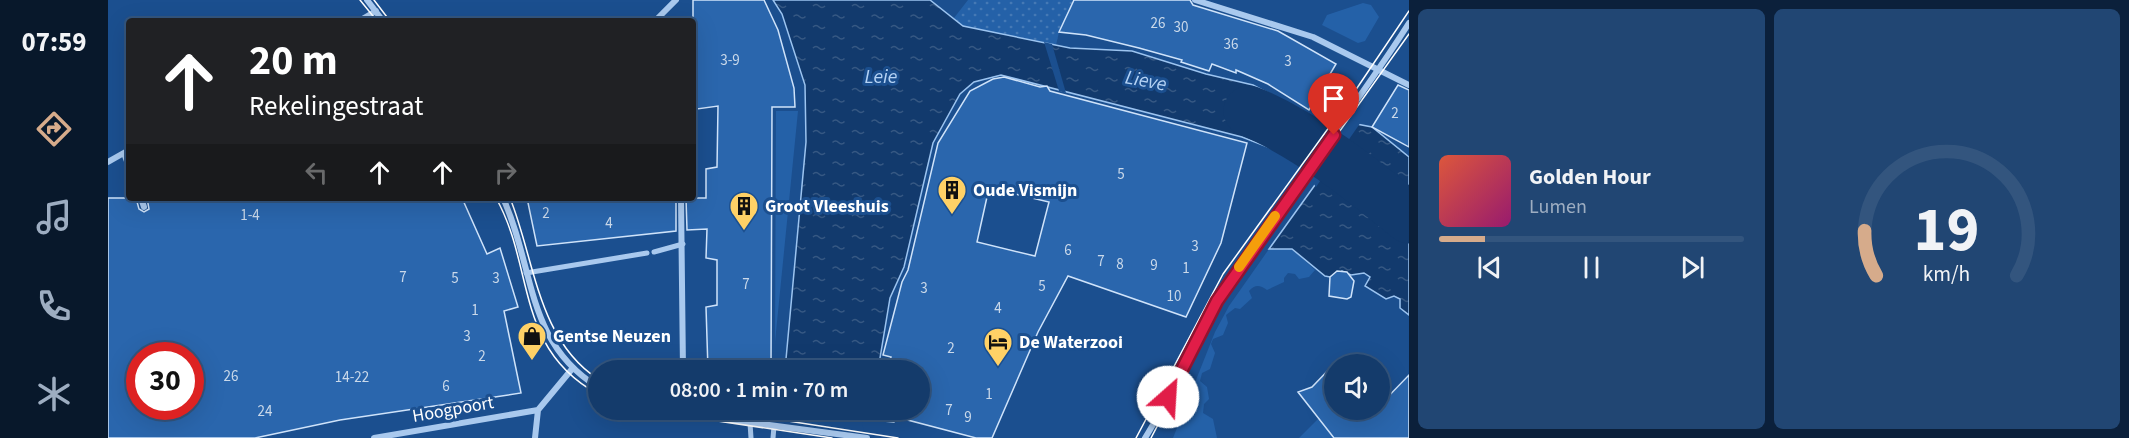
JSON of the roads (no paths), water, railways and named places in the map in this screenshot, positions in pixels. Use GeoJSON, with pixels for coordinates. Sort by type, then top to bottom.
{"type":"FeatureCollection","features":[{"type":"Feature","properties":{"kind":"street"},"geometry":{"type":"LineString","coordinates":[[367,0],[381,18]]}},
{"type":"Feature","properties":{"kind":"street"},"geometry":{"type":"LineString","coordinates":[[1195,0],[1313,37],[1409,85]]}},
{"type":"Feature","properties":{"kind":"street"},"geometry":{"type":"LineString","coordinates":[[659,18],[673,1]]}},
{"type":"Feature","properties":{"kind":"street"},"geometry":{"type":"LineString","coordinates":[[364,18],[376,11]]}},
{"type":"Feature","properties":{"kind":"street"},"geometry":{"type":"LineString","coordinates":[[1145,438],[1159,415],[1203,325],[1244,259],[1347,117],[1409,23]]}},
{"type":"Feature","properties":{"kind":"street"},"geometry":{"type":"LineString","coordinates":[[108,162],[126,152]]}},
{"type":"Feature","properties":{"kind":"street"},"geometry":{"type":"LineString","coordinates":[[142,201],[144,207]]}},
{"type":"Feature","properties":{"kind":"street"},"geometry":{"type":"LineString","coordinates":[[504,201],[538,316],[554,345],[572,369],[588,380]]}},
{"type":"Feature","properties":{"kind":"street"},"geometry":{"type":"LineString","coordinates":[[681,201],[683,360]]}},
{"type":"Feature","properties":{"kind":"street"},"geometry":{"type":"LineString","coordinates":[[525,273],[650,253],[683,244]]}},
{"type":"Feature","properties":{"kind":"street"},"geometry":{"type":"LineString","coordinates":[[536,438],[538,410],[572,369]]}},
{"type":"Feature","properties":{"kind":"street","name":"Hoogpoort"},"geometry":{"type":"LineString","coordinates":[[374,438],[538,410]]}},
{"type":"Feature","properties":{"kind":"street"},"geometry":{"type":"LineString","coordinates":[[732,420],[867,438]]}},
{"type":"Feature","properties":{"kind":"street"},"geometry":{"type":"LineString","coordinates":[[750,423],[751,438]]}},
{"type":"Feature","properties":{"kind":"street"},"geometry":{"type":"LineString","coordinates":[[773,438],[778,426]]}},
{"type":"Feature","properties":{"kind":"water","name":"Leie"},"geometry":{"type":"Polygon","coordinates":[[[773,0],[930,0],[963,26],[1070,48],[1132,51],[1206,74],[1253,85],[1310,115],[1372,127],[1409,157],[1409,315],[1400,308],[1400,299],[1394,296],[1386,299],[1365,286],[1370,277],[1364,273],[1351,275],[1342,271],[1330,277],[1325,276],[1292,249],[1269,249],[1330,164],[1310,144],[1293,141],[1283,153],[1242,137],[1001,75],[974,82],[960,94],[933,143],[904,267],[890,298],[880,360],[786,360],[806,142],[805,85],[782,14],[773,0]]]}},
{"type":"Feature","properties":{"kind":"waterway","name":"Lieve"},"geometry":{"type":"LineString","coordinates":[[1249,111],[1312,145],[1409,218]]}},
{"type":"Feature","properties":{"kind":"tram line"},"geometry":{"type":"LineString","coordinates":[[360,0],[375,18]]}},
{"type":"Feature","properties":{"kind":"tram line"},"geometry":{"type":"LineString","coordinates":[[374,0],[388,18]]}},
{"type":"Feature","properties":{"kind":"tram line"},"geometry":{"type":"LineString","coordinates":[[1136,438],[1223,274],[1353,94],[1409,11]]}},
{"type":"Feature","properties":{"kind":"tram line"},"geometry":{"type":"LineString","coordinates":[[1151,438],[1235,278],[1409,34]]}},
{"type":"Feature","properties":{"kind":"tram line"},"geometry":{"type":"LineString","coordinates":[[497,201],[517,251],[530,305],[539,330],[552,354],[571,375],[588,387]]}},
{"type":"Feature","properties":{"kind":"tram line"},"geometry":{"type":"LineString","coordinates":[[511,201],[540,297],[550,320],[562,343],[588,370]]}},
{"type":"Feature","properties":{"kind":"tram line"},"geometry":{"type":"LineString","coordinates":[[711,420],[832,438]]}},
{"type":"Feature","properties":{"kind":"tram line"},"geometry":{"type":"LineString","coordinates":[[782,420],[898,438]]}},
{"type":"Feature","properties":{"kind":"place","name":"Oude Vismijn"},"geometry":{"type":"Point","coordinates":[952,216]}},
{"type":"Feature","properties":{"kind":"place","name":"Groot Vleeshuis"},"geometry":{"type":"Point","coordinates":[744,232]}},
{"type":"Feature","properties":{"kind":"place","name":"Gentse Neuzen"},"geometry":{"type":"Point","coordinates":[532,362]}},
{"type":"Feature","properties":{"kind":"place","name":"De Waterzooi"},"geometry":{"type":"Point","coordinates":[998,368]}}]}
